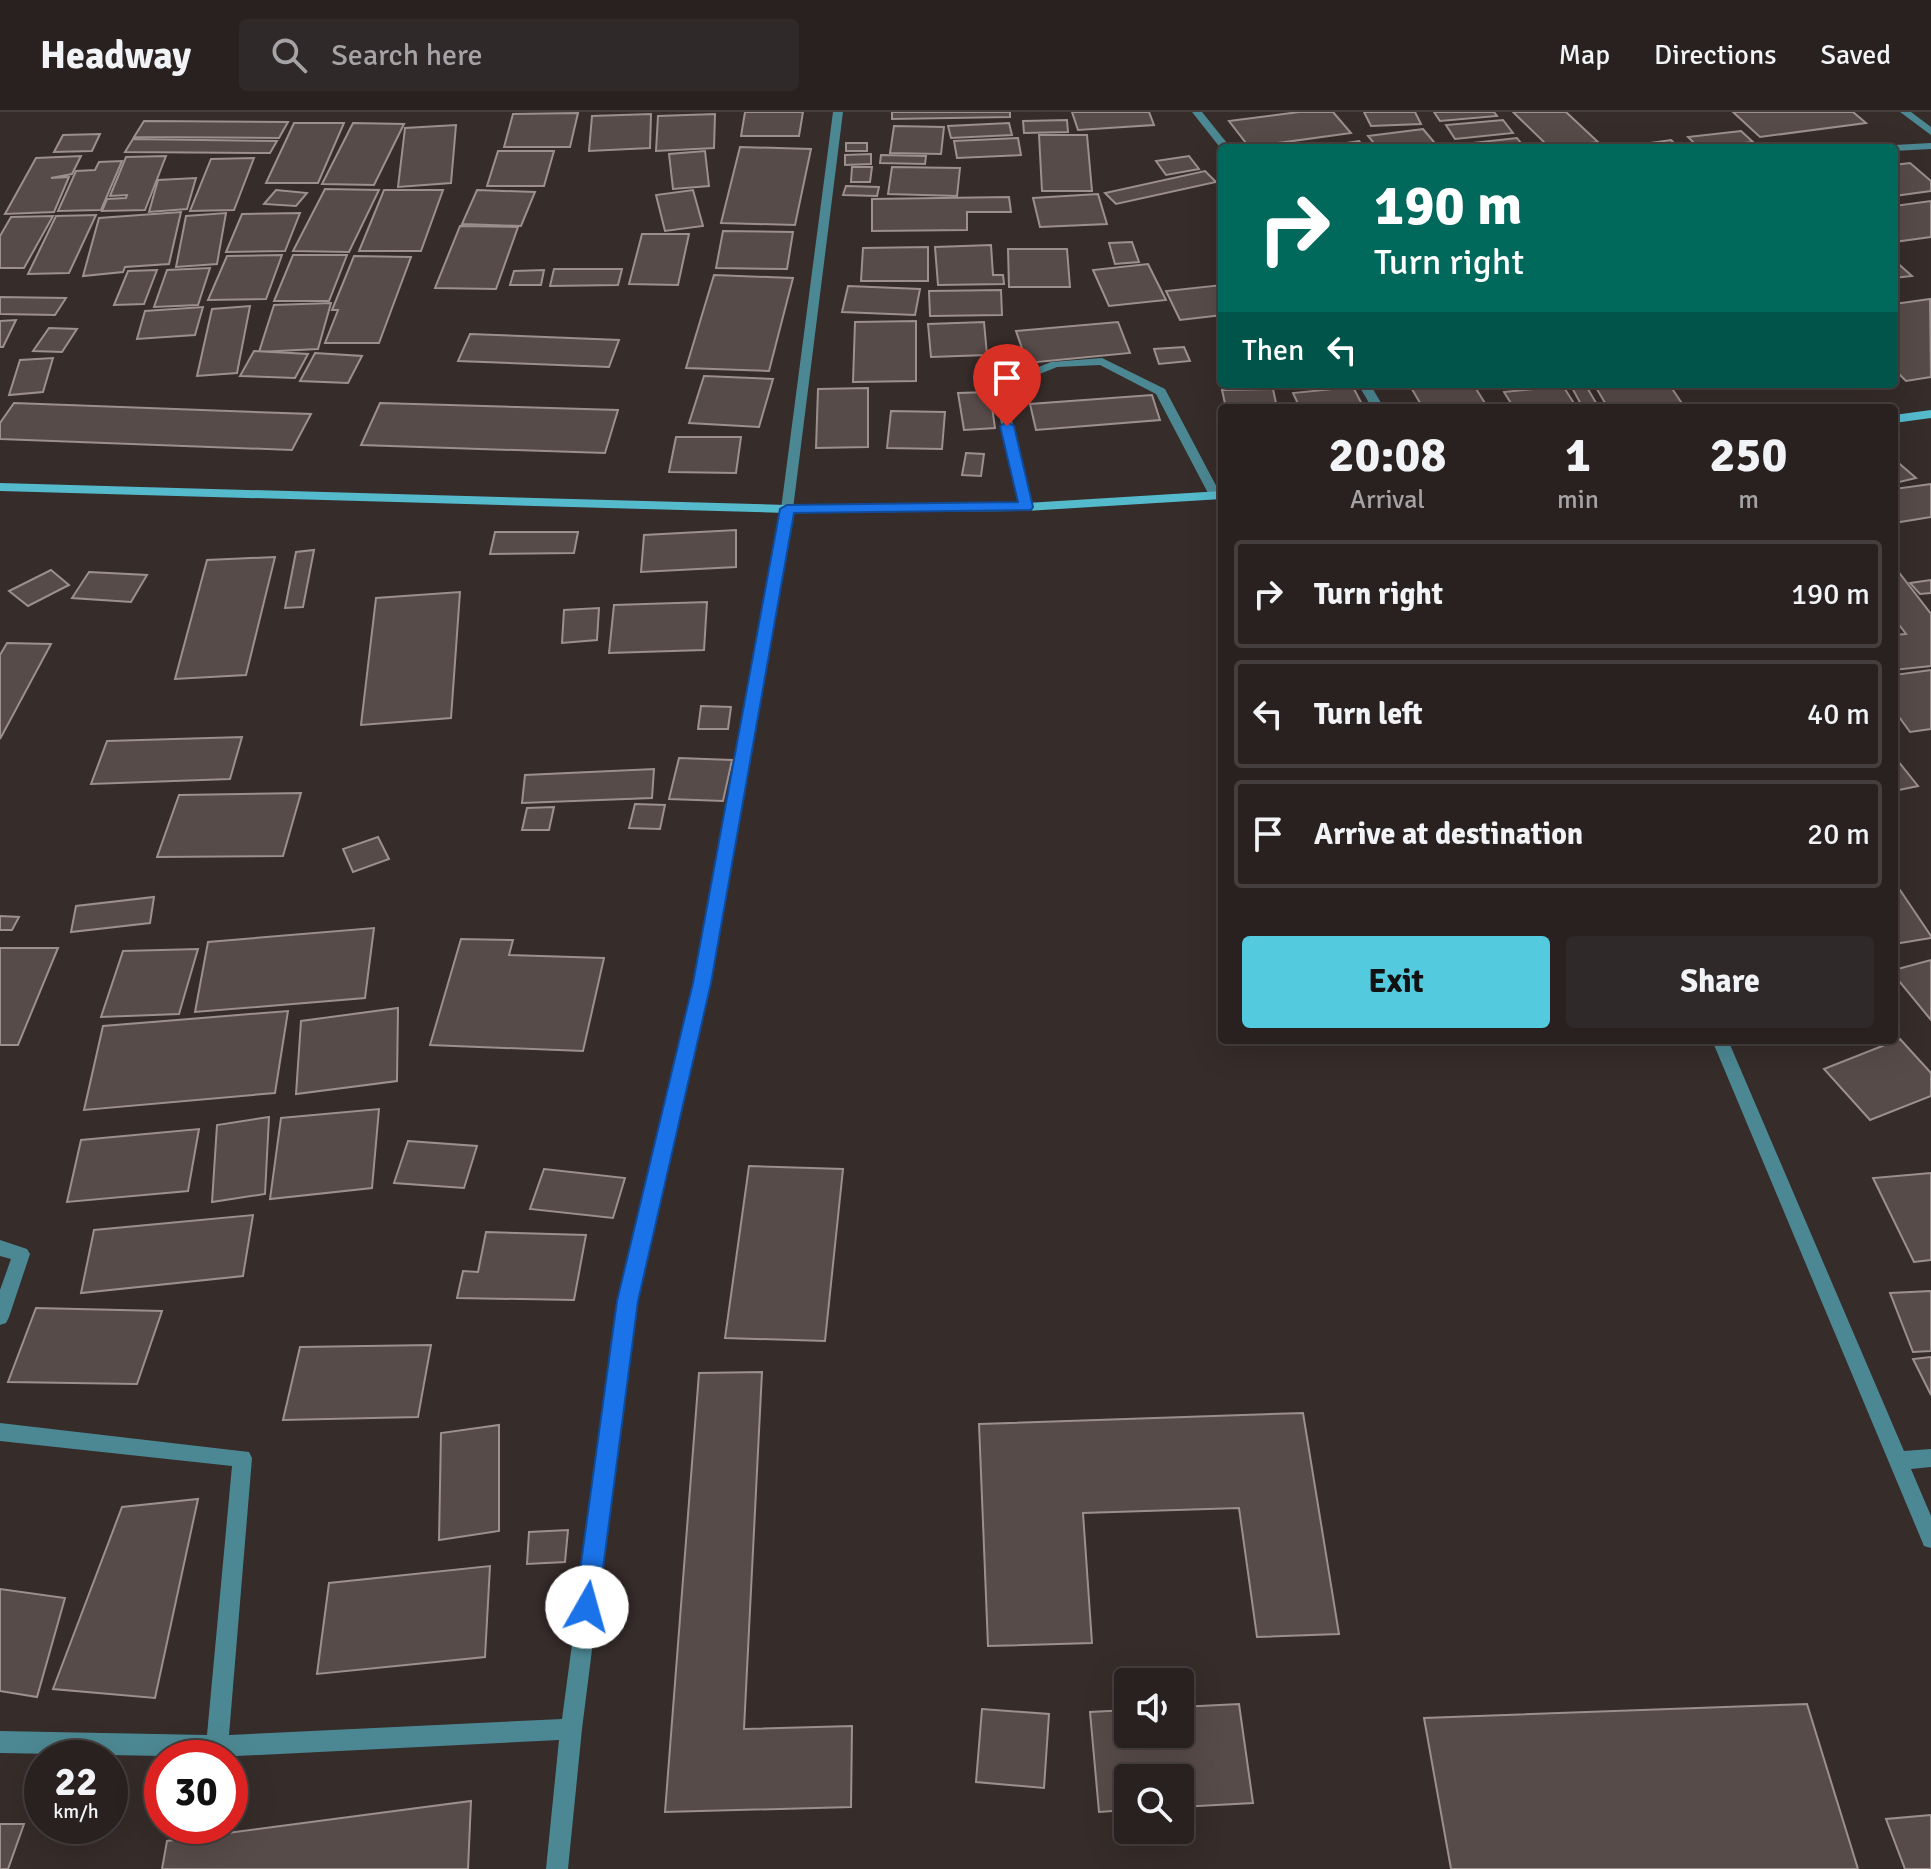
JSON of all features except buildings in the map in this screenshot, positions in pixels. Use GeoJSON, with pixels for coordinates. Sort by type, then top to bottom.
{"type":"FeatureCollection","features":[{"type":"Feature","properties":{"kind":"main road"},"geometry":{"type":"LineString","coordinates":[[1898,418],[1931,414]]}},
{"type":"Feature","properties":{"kind":"main road"},"geometry":{"type":"LineString","coordinates":[[0,487],[787,509],[1026,507],[1218,495]]}},
{"type":"Feature","properties":{"kind":"street"},"geometry":{"type":"LineString","coordinates":[[557,1869],[571,1729],[627,1301],[702,983],[787,509],[838,112]]}},
{"type":"Feature","properties":{"kind":"street"},"geometry":{"type":"LineString","coordinates":[[1197,112],[1223,144]]}},
{"type":"Feature","properties":{"kind":"street"},"geometry":{"type":"LineString","coordinates":[[1905,112],[1931,132]]}},
{"type":"Feature","properties":{"kind":"street"},"geometry":{"type":"LineString","coordinates":[[1898,148],[1931,146]]}},
{"type":"Feature","properties":{"kind":"street"},"geometry":{"type":"LineString","coordinates":[[1026,507],[1001,399],[1016,380],[1055,364],[1102,361],[1161,392],[1218,495]]}},
{"type":"Feature","properties":{"kind":"street"},"geometry":{"type":"LineString","coordinates":[[1722,1044],[1931,1539]]}},
{"type":"Feature","properties":{"kind":"street"},"geometry":{"type":"LineString","coordinates":[[0,1248],[21,1254],[0,1317]]}},
{"type":"Feature","properties":{"kind":"street"},"geometry":{"type":"LineString","coordinates":[[0,1432],[242,1458],[218,1740]]}},
{"type":"Feature","properties":{"kind":"street"},"geometry":{"type":"LineString","coordinates":[[1896,1461],[1931,1458]]}},
{"type":"Feature","properties":{"kind":"street"},"geometry":{"type":"LineString","coordinates":[[248,1745],[571,1729]]}},
{"type":"Feature","properties":{"kind":"street"},"geometry":{"type":"LineString","coordinates":[[0,1742],[144,1745]]}},
{"type":"Feature","properties":{"kind":"route"},"geometry":{"type":"LineString","coordinates":[[587,1607],[627,1301],[702,983],[746,723],[787,509],[1026,507],[1007,426]]}}]}
